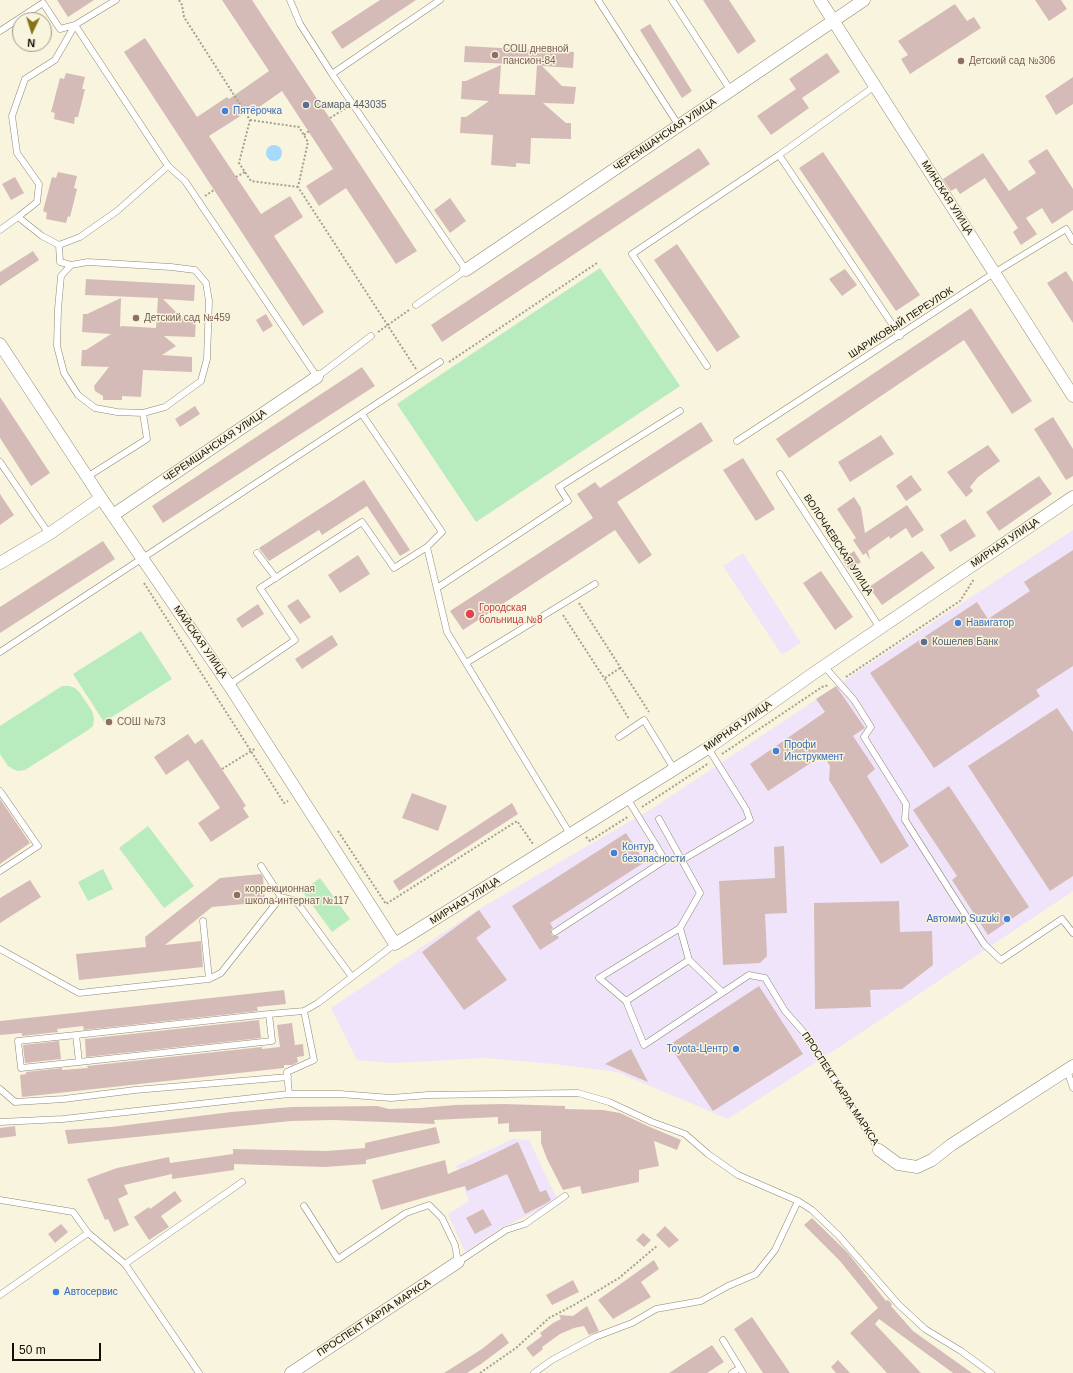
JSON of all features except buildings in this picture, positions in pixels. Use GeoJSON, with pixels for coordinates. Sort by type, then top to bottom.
{"type":"FeatureCollection","features":[{"type":"Feature","properties":{"kind":"street","name":"МИНСКАЯ УЛИЦА"},"geometry":{"type":"LineString","coordinates":[[820,0],[1073,396]]}},
{"type":"Feature","properties":{"kind":"street","name":"ЧЕРЕМШАНСКАЯ УЛИЦА"},"geometry":{"type":"LineString","coordinates":[[466,270],[864,0]]}},
{"type":"Feature","properties":{"kind":"street","name":"МАЙСКАЯ УЛИЦА"},"geometry":{"type":"LineString","coordinates":[[0,344],[113,515],[138,562],[229,685],[395,944]]}},
{"type":"Feature","properties":{"kind":"street","name":"ЧЕРЕМШАНСКАЯ УЛИЦА"},"geometry":{"type":"LineString","coordinates":[[113,515],[318,377]]}},
{"type":"Feature","properties":{"kind":"street","name":"МИРНАЯ УЛИЦА"},"geometry":{"type":"LineString","coordinates":[[395,944],[708,748],[824,666],[1073,497]]}},
{"type":"Feature","properties":{"kind":"street"},"geometry":{"type":"LineString","coordinates":[[0,563],[49,534],[101,498]]}},
{"type":"Feature","properties":{"kind":"street","name":"ПРОСПЕКТ КАРЛА МАРКСА"},"geometry":{"type":"LineString","coordinates":[[879,1150],[898,1164],[917,1167],[932,1160],[951,1145],[1070,1068]]}},
{"type":"Feature","properties":{"kind":"street","name":"ПРОСПЕКТ КАРЛА МАРКСА"},"geometry":{"type":"LineString","coordinates":[[291,1373],[458,1262]]}},
{"type":"Feature","properties":{"kind":"lane"},"geometry":{"type":"LineString","coordinates":[[0,31],[43,3],[60,29],[75,25],[116,0]]}},
{"type":"Feature","properties":{"kind":"lane"},"geometry":{"type":"LineString","coordinates":[[290,0],[300,24],[332,74],[466,270],[416,305]]}},
{"type":"Feature","properties":{"kind":"lane"},"geometry":{"type":"LineString","coordinates":[[332,74],[440,0]]}},
{"type":"Feature","properties":{"kind":"lane"},"geometry":{"type":"LineString","coordinates":[[598,0],[679,126]]}},
{"type":"Feature","properties":{"kind":"lane"},"geometry":{"type":"LineString","coordinates":[[672,0],[731,91]]}},
{"type":"Feature","properties":{"kind":"lane"},"geometry":{"type":"LineString","coordinates":[[75,25],[168,166],[185,181],[318,377],[372,336]]}},
{"type":"Feature","properties":{"kind":"lane"},"geometry":{"type":"LineString","coordinates":[[1,229],[18,218],[37,202],[39,184],[17,153],[12,116],[25,80],[55,60],[75,25]]}},
{"type":"Feature","properties":{"kind":"lane"},"geometry":{"type":"LineString","coordinates":[[707,366],[632,254],[778,155],[875,86]]}},
{"type":"Feature","properties":{"kind":"lane"},"geometry":{"type":"LineString","coordinates":[[778,155],[900,336]]}},
{"type":"Feature","properties":{"kind":"lane"},"geometry":{"type":"LineString","coordinates":[[18,218],[42,236],[59,245],[80,237],[118,211],[168,166]]}},
{"type":"Feature","properties":{"kind":"lane","name":"ШАРИКОВЫЙ ПЕРЕУЛОК"},"geometry":{"type":"LineString","coordinates":[[737,442],[994,273],[1066,229],[1073,240]]}},
{"type":"Feature","properties":{"kind":"lane"},"geometry":{"type":"LineString","coordinates":[[59,245],[60,262],[71,265],[88,262],[171,267],[195,270],[206,283],[209,301],[207,359],[201,381],[165,407],[143,414],[117,412],[96,408],[78,395],[64,373],[57,346],[61,276],[71,265]]}},
{"type":"Feature","properties":{"kind":"lane"},"geometry":{"type":"LineString","coordinates":[[0,652],[420,376],[443,363]]}},
{"type":"Feature","properties":{"kind":"lane"},"geometry":{"type":"LineString","coordinates":[[437,588],[568,501],[559,487],[680,410]]}},
{"type":"Feature","properties":{"kind":"lane"},"geometry":{"type":"LineString","coordinates":[[87,477],[147,439],[143,414]]}},
{"type":"Feature","properties":{"kind":"lane"},"geometry":{"type":"LineString","coordinates":[[229,685],[295,640],[260,588],[362,522],[394,568],[427,547],[442,532],[362,414]]}},
{"type":"Feature","properties":{"kind":"lane"},"geometry":{"type":"LineString","coordinates":[[0,462],[49,534]]}},
{"type":"Feature","properties":{"kind":"lane","name":"ВОЛОЧАЕВСКАЯ УЛИЦА"},"geometry":{"type":"LineString","coordinates":[[780,474],[880,628]]}},
{"type":"Feature","properties":{"kind":"lane"},"geometry":{"type":"LineString","coordinates":[[427,547],[447,632],[570,834]]}},
{"type":"Feature","properties":{"kind":"lane"},"geometry":{"type":"LineString","coordinates":[[257,553],[276,578]]}},
{"type":"Feature","properties":{"kind":"lane"},"geometry":{"type":"LineString","coordinates":[[466,663],[595,584]]}},
{"type":"Feature","properties":{"kind":"lane"},"geometry":{"type":"LineString","coordinates":[[824,666],[854,700],[871,727],[864,737],[906,804],[905,820],[984,944],[1001,960],[1062,920],[1073,933]]}},
{"type":"Feature","properties":{"kind":"lane"},"geometry":{"type":"LineString","coordinates":[[619,737],[644,720],[674,769]]}},
{"type":"Feature","properties":{"kind":"lane"},"geometry":{"type":"LineString","coordinates":[[682,860],[750,820],[746,809],[708,748]]}},
{"type":"Feature","properties":{"kind":"lane"},"geometry":{"type":"LineString","coordinates":[[0,791],[38,846],[0,871]]}},
{"type":"Feature","properties":{"kind":"lane"},"geometry":{"type":"LineString","coordinates":[[555,932],[665,860],[627,798]]}},
{"type":"Feature","properties":{"kind":"lane"},"geometry":{"type":"LineString","coordinates":[[659,819],[700,893],[680,928],[600,978],[626,1001],[689,960]]}},
{"type":"Feature","properties":{"kind":"lane"},"geometry":{"type":"LineString","coordinates":[[261,866],[281,897],[296,901],[352,977]]}},
{"type":"Feature","properties":{"kind":"lane"},"geometry":{"type":"LineString","coordinates":[[0,949],[79,993],[209,979],[221,973],[281,897]]}},
{"type":"Feature","properties":{"kind":"lane"},"geometry":{"type":"LineString","coordinates":[[203,921],[209,979]]}},
{"type":"Feature","properties":{"kind":"lane"},"geometry":{"type":"LineString","coordinates":[[680,928],[689,960],[722,992]]}},
{"type":"Feature","properties":{"kind":"lane"},"geometry":{"type":"LineString","coordinates":[[269,1014],[272,1041],[21,1068],[18,1042],[304,1010],[318,1003],[395,944]]}},
{"type":"Feature","properties":{"kind":"lane","name":"ПРОСПЕКТ КАРЛА МАРКСА"},"geometry":{"type":"LineString","coordinates":[[626,1001],[644,1045],[749,974],[765,978],[785,1011],[807,1036],[879,1150]]}},
{"type":"Feature","properties":{"kind":"lane"},"geometry":{"type":"LineString","coordinates":[[289,1094],[288,1072],[314,1060],[304,1010]]}},
{"type":"Feature","properties":{"kind":"lane"},"geometry":{"type":"LineString","coordinates":[[76,1035],[78,1062]]}},
{"type":"Feature","properties":{"kind":"lane"},"geometry":{"type":"LineString","coordinates":[[1070,1068],[1073,1088]]}},
{"type":"Feature","properties":{"kind":"lane"},"geometry":{"type":"LineString","coordinates":[[0,1089],[15,1102],[64,1099],[136,1090],[288,1077]]}},
{"type":"Feature","properties":{"kind":"lane"},"geometry":{"type":"LineString","coordinates":[[0,1122],[63,1119],[289,1094],[340,1094],[391,1098],[435,1094],[578,1093],[609,1102],[652,1122],[685,1134],[708,1154],[738,1175],[798,1201],[812,1210],[838,1235],[899,1305],[925,1329],[991,1373]]}},
{"type":"Feature","properties":{"kind":"lane"},"geometry":{"type":"LineString","coordinates":[[125,1264],[242,1182]]}},
{"type":"Feature","properties":{"kind":"lane"},"geometry":{"type":"LineString","coordinates":[[304,1206],[338,1259],[406,1213],[429,1205],[442,1218],[455,1245],[458,1262],[506,1230],[524,1224],[565,1196]]}},
{"type":"Feature","properties":{"kind":"lane"},"geometry":{"type":"LineString","coordinates":[[0,1200],[73,1212],[88,1233],[125,1264],[198,1373]]}},
{"type":"Feature","properties":{"kind":"lane"},"geometry":{"type":"LineString","coordinates":[[534,1373],[552,1360],[595,1337],[632,1323],[656,1309],[701,1302],[728,1286],[756,1274],[775,1250],[798,1201]]}},
{"type":"Feature","properties":{"kind":"lane"},"geometry":{"type":"LineString","coordinates":[[0,1295],[88,1233]]}},
{"type":"Feature","properties":{"kind":"lane"},"geometry":{"type":"LineString","coordinates":[[723,1340],[742,1370],[732,1373]]}},
{"type":"Feature","properties":{"kind":"path"},"geometry":{"type":"LineString","coordinates":[[179,0],[182,5],[184,17],[250,120],[239,164],[251,181],[298,187]]}},
{"type":"Feature","properties":{"kind":"path"},"geometry":{"type":"LineString","coordinates":[[330,118],[353,104]]}},
{"type":"Feature","properties":{"kind":"path"},"geometry":{"type":"LineString","coordinates":[[250,120],[299,127],[308,142],[298,187],[420,376]]}},
{"type":"Feature","properties":{"kind":"path"},"geometry":{"type":"LineString","coordinates":[[304,135],[309,131]]}},
{"type":"Feature","properties":{"kind":"path"},"geometry":{"type":"LineString","coordinates":[[236,177],[245,172]]}},
{"type":"Feature","properties":{"kind":"path"},"geometry":{"type":"LineString","coordinates":[[443,363],[598,263]]}},
{"type":"Feature","properties":{"kind":"path"},"geometry":{"type":"LineString","coordinates":[[372,336],[416,305]]}},
{"type":"Feature","properties":{"kind":"path"},"geometry":{"type":"LineString","coordinates":[[138,562],[136,571],[284,803],[288,801],[291,804]]}},
{"type":"Feature","properties":{"kind":"path"},"geometry":{"type":"LineString","coordinates":[[575,596],[650,715],[644,720]]}},
{"type":"Feature","properties":{"kind":"path"},"geometry":{"type":"LineString","coordinates":[[558,607],[634,727]]}},
{"type":"Feature","properties":{"kind":"path"},"geometry":{"type":"LineString","coordinates":[[604,678],[620,668]]}},
{"type":"Feature","properties":{"kind":"path"},"geometry":{"type":"LineString","coordinates":[[222,769],[266,742]]}},
{"type":"Feature","properties":{"kind":"path"},"geometry":{"type":"LineString","coordinates":[[335,826],[386,904],[517,821],[540,854]]}},
{"type":"Feature","properties":{"kind":"path"},"geometry":{"type":"LineString","coordinates":[[480,1373],[516,1348],[549,1318],[619,1278],[658,1245]]}},
{"type":"Feature","properties":{"kind":"shaded area"},"geometry":{"type":"Polygon","coordinates":[[[1073,530],[1073,891],[844,1044],[728,1119],[617,1072],[554,1064],[485,1058],[393,1063],[357,1060],[331,1008],[479,909],[653,808],[1073,530]]]}},
{"type":"Feature","properties":{"kind":"shaded area"},"geometry":{"type":"Polygon","coordinates":[[[743,553],[801,643],[782,655],[723,566],[743,553]]]}},
{"type":"Feature","properties":{"kind":"shaded area"},"geometry":{"type":"Polygon","coordinates":[[[512,1139],[529,1140],[558,1201],[503,1227],[465,1252],[448,1214],[469,1201],[456,1166],[512,1139]]]}},
{"type":"Feature","properties":{"kind":"green space"},"geometry":{"type":"Polygon","coordinates":[[[600,268],[680,386],[476,522],[397,404],[600,268]]]}},
{"type":"Feature","properties":{"kind":"green space"},"geometry":{"type":"Polygon","coordinates":[[[141,631],[172,679],[104,722],[73,674],[141,631]]]}},
{"type":"Feature","properties":{"kind":"green space"},"geometry":{"type":"Polygon","coordinates":[[[62,686],[75,688],[80,693],[92,711],[94,718],[93,726],[25,770],[18,771],[8,766],[0,754],[0,726],[62,686]]]}},
{"type":"Feature","properties":{"kind":"green space"},"geometry":{"type":"Polygon","coordinates":[[[148,826],[194,886],[164,908],[119,848],[148,826]]]}},
{"type":"Feature","properties":{"kind":"green space"},"geometry":{"type":"Polygon","coordinates":[[[103,869],[113,889],[88,901],[78,882],[103,869]]]}},
{"type":"Feature","properties":{"kind":"green space"},"geometry":{"type":"Polygon","coordinates":[[[320,878],[350,919],[332,932],[302,891],[320,878]]]}},
{"type":"Feature","properties":{"kind":"water"},"geometry":{"type":"Polygon","coordinates":[[[271,145],[277,145],[282,150],[280,159],[277,161],[271,161],[266,156],[266,150],[271,145]]]}},
{"type":"Feature","properties":{"kind":"place","name":"СОШ дневной пансион-84"},"geometry":{"type":"Point","coordinates":[495,55]}},
{"type":"Feature","properties":{"kind":"place","name":"Детский сад №306"},"geometry":{"type":"Point","coordinates":[961,61]}},
{"type":"Feature","properties":{"kind":"place","name":"Самара 443035"},"geometry":{"type":"Point","coordinates":[306,105]}},
{"type":"Feature","properties":{"kind":"place","name":"Пятёрочка"},"geometry":{"type":"Point","coordinates":[225,111]}},
{"type":"Feature","properties":{"kind":"place","name":"Детский сад №459"},"geometry":{"type":"Point","coordinates":[136,318]}},
{"type":"Feature","properties":{"kind":"place","name":"Городская больница №8"},"geometry":{"type":"Point","coordinates":[470,614]}},
{"type":"Feature","properties":{"kind":"place","name":"Навигатор"},"geometry":{"type":"Point","coordinates":[958,623]}},
{"type":"Feature","properties":{"kind":"place","name":"Кошелев Банк"},"geometry":{"type":"Point","coordinates":[924,642]}},
{"type":"Feature","properties":{"kind":"place","name":"СОШ №73"},"geometry":{"type":"Point","coordinates":[109,722]}},
{"type":"Feature","properties":{"kind":"place","name":"Профи Инструкмент"},"geometry":{"type":"Point","coordinates":[776,751]}},
{"type":"Feature","properties":{"kind":"place","name":"Контур безопасности"},"geometry":{"type":"Point","coordinates":[614,853]}},
{"type":"Feature","properties":{"kind":"place","name":"коррекционная школа-интернат №117"},"geometry":{"type":"Point","coordinates":[237,895]}},
{"type":"Feature","properties":{"kind":"place","name":"Автомир Suzuki"},"geometry":{"type":"Point","coordinates":[1007,919]}},
{"type":"Feature","properties":{"kind":"place","name":"Toyota-Центр"},"geometry":{"type":"Point","coordinates":[736,1049]}},
{"type":"Feature","properties":{"kind":"place","name":"Автосервис"},"geometry":{"type":"Point","coordinates":[56,1292]}}]}
